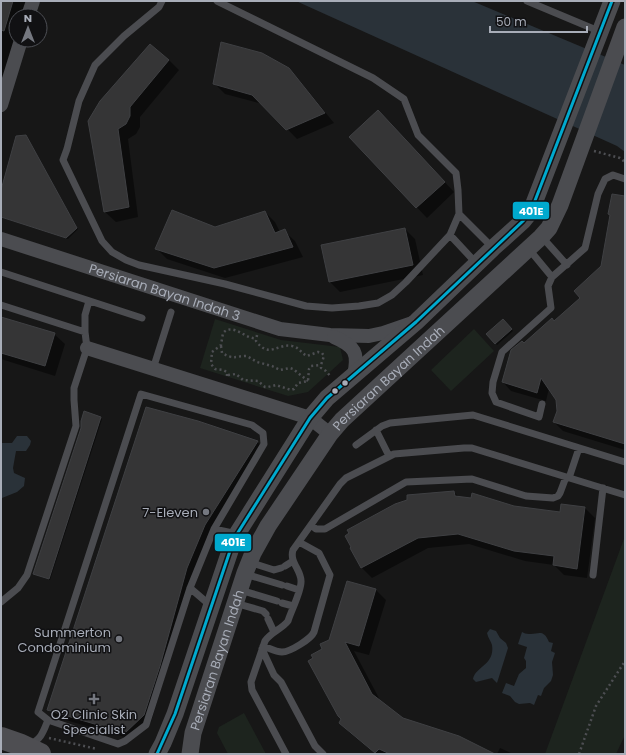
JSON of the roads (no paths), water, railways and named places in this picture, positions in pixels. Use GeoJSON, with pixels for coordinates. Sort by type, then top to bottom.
{"type":"FeatureCollection","features":[{"type":"Feature","properties":{"kind":"highway"},"geometry":{"type":"LineString","coordinates":[[1,738],[34,745]]}},
{"type":"Feature","properties":{"kind":"street","name":"Persiaran Bayan Indah"},"geometry":{"type":"LineString","coordinates":[[157,754],[175,714],[237,534],[310,418],[327,398],[416,322],[523,221],[531,211],[612,1]]}},
{"type":"Feature","properties":{"kind":"street","name":"Persiaran Bayan Indah"},"geometry":{"type":"LineString","coordinates":[[190,754],[193,734],[247,568],[268,526],[330,434],[342,420],[549,228],[588,149],[616,52],[625,27]]}},
{"type":"Feature","properties":{"kind":"street"},"geometry":{"type":"LineString","coordinates":[[1,105],[19,48]]}},
{"type":"Feature","properties":{"kind":"street","name":"Persiaran Bayan Indah 3"},"geometry":{"type":"LineString","coordinates":[[1,239],[280,329],[330,335],[369,336],[416,322]]}},
{"type":"Feature","properties":{"kind":"street","name":"Persiaran Bayan Indah 3"},"geometry":{"type":"LineString","coordinates":[[330,335],[345,342],[356,354],[354,375]]}},
{"type":"Feature","properties":{"kind":"street"},"geometry":{"type":"LineString","coordinates":[[392,342],[408,359]]}},
{"type":"Feature","properties":{"kind":"street"},"geometry":{"type":"LineString","coordinates":[[87,348],[310,418],[330,434]]}},
{"type":"Feature","properties":{"kind":"lane"},"geometry":{"type":"LineString","coordinates":[[162,1],[159,7],[124,36],[95,65],[79,101],[69,143],[63,160],[102,241],[112,252],[139,265],[225,284],[306,306],[332,308],[378,303],[406,282],[450,235],[459,214],[456,173],[418,135],[404,99],[373,78],[217,1]]}},
{"type":"Feature","properties":{"kind":"lane"},"geometry":{"type":"LineString","coordinates":[[527,1],[598,38]]}},
{"type":"Feature","properties":{"kind":"lane"},"geometry":{"type":"LineString","coordinates":[[542,404],[539,417],[496,402],[492,393],[493,382],[502,352],[551,308],[548,286],[552,277],[585,248],[598,194],[605,179],[613,175],[625,179]]}},
{"type":"Feature","properties":{"kind":"lane"},"geometry":{"type":"LineString","coordinates":[[459,214],[493,248]]}},
{"type":"Feature","properties":{"kind":"lane"},"geometry":{"type":"LineString","coordinates":[[450,235],[477,264]]}},
{"type":"Feature","properties":{"kind":"lane"},"geometry":{"type":"LineString","coordinates":[[541,236],[567,265]]}},
{"type":"Feature","properties":{"kind":"lane"},"geometry":{"type":"LineString","coordinates":[[528,248],[552,277]]}},
{"type":"Feature","properties":{"kind":"lane"},"geometry":{"type":"LineString","coordinates":[[1,272],[142,318]]}},
{"type":"Feature","properties":{"kind":"lane"},"geometry":{"type":"LineString","coordinates":[[1,602],[18,588],[27,575],[76,426],[74,388],[87,348],[85,315],[89,301]]}},
{"type":"Feature","properties":{"kind":"lane"},"geometry":{"type":"LineString","coordinates":[[1,304],[85,332]]}},
{"type":"Feature","properties":{"kind":"lane"},"geometry":{"type":"LineString","coordinates":[[153,369],[171,312]]}},
{"type":"Feature","properties":{"kind":"lane"},"geometry":{"type":"LineString","coordinates":[[141,394],[252,425],[263,433],[264,444],[214,529],[190,588],[146,725],[125,741],[118,744],[48,720],[38,712],[141,394]]}},
{"type":"Feature","properties":{"kind":"lane"},"geometry":{"type":"LineString","coordinates":[[356,445],[382,426],[390,423],[473,416],[625,462]]}},
{"type":"Feature","properties":{"kind":"lane"},"geometry":{"type":"LineString","coordinates":[[376,430],[389,456]]}},
{"type":"Feature","properties":{"kind":"lane"},"geometry":{"type":"LineString","coordinates":[[286,754],[252,690],[251,682],[266,638],[286,623],[299,590],[301,581],[293,561],[292,554],[340,484],[346,478],[389,456],[402,453],[472,448],[625,495]]}},
{"type":"Feature","properties":{"kind":"lane"},"geometry":{"type":"LineString","coordinates":[[311,525],[316,529],[325,529],[406,482],[467,479],[526,496],[553,498],[558,496],[560,493],[579,448]]}},
{"type":"Feature","properties":{"kind":"lane"},"geometry":{"type":"LineString","coordinates":[[593,575],[603,488]]}},
{"type":"Feature","properties":{"kind":"lane"},"geometry":{"type":"LineString","coordinates":[[214,529],[237,534]]}},
{"type":"Feature","properties":{"kind":"lane"},"geometry":{"type":"LineString","coordinates":[[262,647],[279,652],[286,651],[310,639],[314,632],[330,575],[319,553],[299,542]]}},
{"type":"Feature","properties":{"kind":"lane"},"geometry":{"type":"LineString","coordinates":[[247,568],[274,570],[293,561]]}},
{"type":"Feature","properties":{"kind":"lane"},"geometry":{"type":"LineString","coordinates":[[247,568],[299,590]]}},
{"type":"Feature","properties":{"kind":"lane"},"geometry":{"type":"LineString","coordinates":[[190,588],[211,606]]}},
{"type":"Feature","properties":{"kind":"lane"},"geometry":{"type":"LineString","coordinates":[[238,596],[263,611],[274,632]]}},
{"type":"Feature","properties":{"kind":"lane"},"geometry":{"type":"LineString","coordinates":[[238,596],[280,602],[293,606]]}},
{"type":"Feature","properties":{"kind":"lane"},"geometry":{"type":"LineString","coordinates":[[262,647],[274,675],[281,682],[315,746],[323,754]]}},
{"type":"Feature","properties":{"kind":"lane"},"geometry":{"type":"LineString","coordinates":[[34,745],[48,720]]}},
{"type":"Feature","properties":{"kind":"place","name":"7-Eleven"},"geometry":{"type":"Point","coordinates":[206,512]}},
{"type":"Feature","properties":{"kind":"place","name":"Summerton Condominium"},"geometry":{"type":"Point","coordinates":[119,639]}},
{"type":"Feature","properties":{"kind":"place","name":"O2 Clinic Skin Specialist"},"geometry":{"type":"Point","coordinates":[94,699]}}]}
